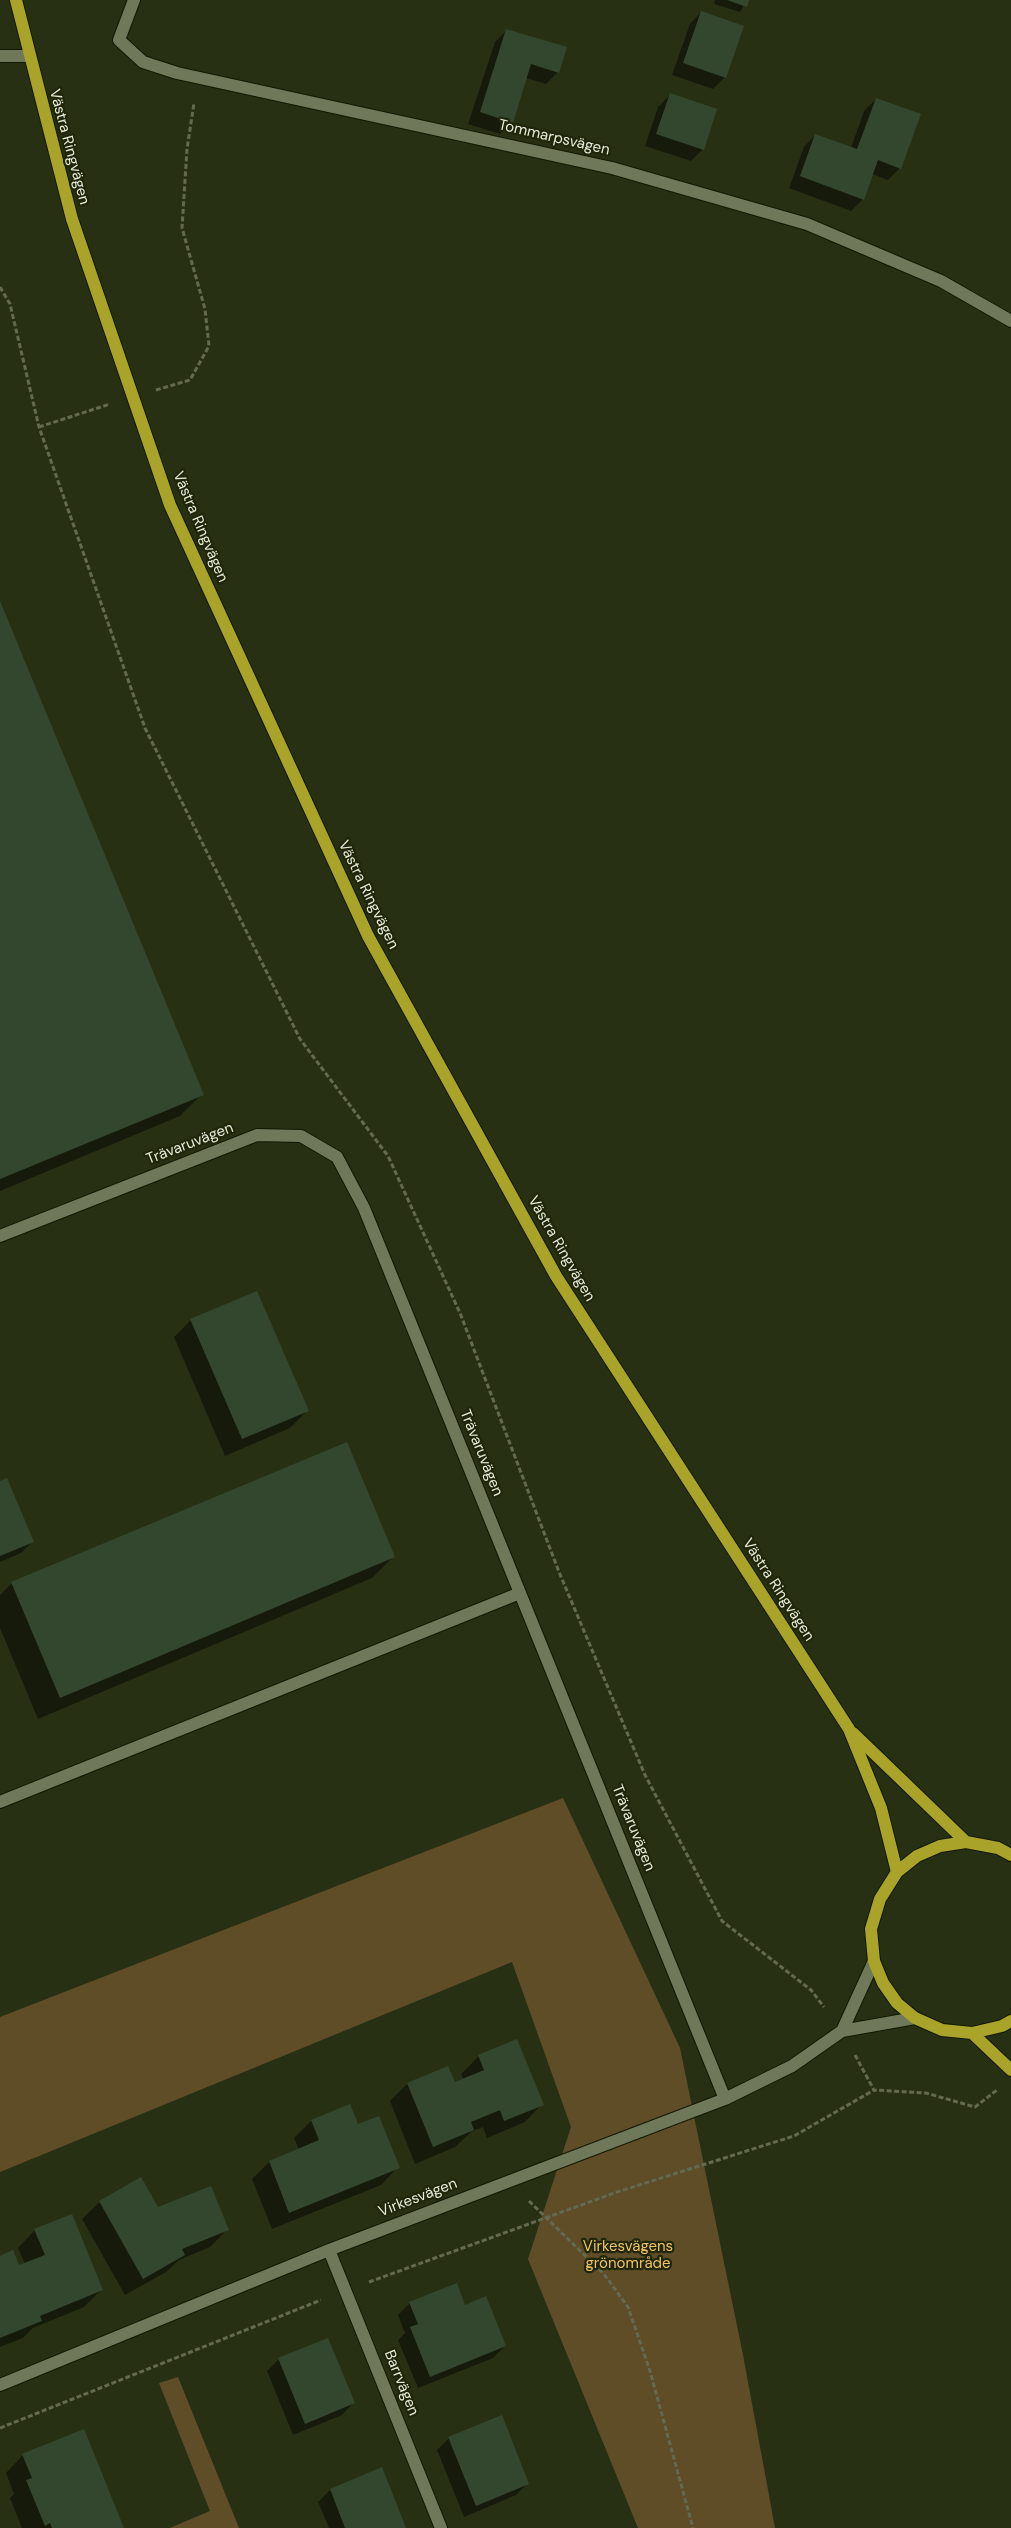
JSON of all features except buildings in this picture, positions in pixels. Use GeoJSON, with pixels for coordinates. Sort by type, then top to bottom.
{"type":"FeatureCollection","features":[{"type":"Feature","properties":{"kind":"main road","name":"Västra Ringvägen"},"geometry":{"type":"LineString","coordinates":[[16,0],[28,56],[72,219],[170,505],[368,936],[556,1276],[850,1729],[881,1808],[897,1872]]}},
{"type":"Feature","properties":{"kind":"main road","name":"Västra Ringvägen"},"geometry":{"type":"LineString","coordinates":[[850,1729],[966,1842]]}},
{"type":"Feature","properties":{"kind":"main road"},"geometry":{"type":"LineString","coordinates":[[1011,1855],[998,1848],[966,1842],[940,1846],[917,1856],[897,1872],[880,1899],[871,1930],[874,1961],[887,1990],[897,2003],[915,2018],[942,2030],[972,2033],[1002,2026],[1011,2021]]}},
{"type":"Feature","properties":{"kind":"main road"},"geometry":{"type":"LineString","coordinates":[[972,2033],[1011,2070]]}},
{"type":"Feature","properties":{"kind":"street","name":"Tommarpsvägen"},"geometry":{"type":"LineString","coordinates":[[134,0],[119,40],[143,62],[177,73],[612,168],[808,224],[941,281],[1011,321]]}},
{"type":"Feature","properties":{"kind":"street"},"geometry":{"type":"LineString","coordinates":[[0,56],[28,56]]}},
{"type":"Feature","properties":{"kind":"street","name":"Trävaruvägen"},"geometry":{"type":"LineString","coordinates":[[0,1236],[257,1135],[302,1136],[337,1158],[364,1208],[725,2099]]}},
{"type":"Feature","properties":{"kind":"street"},"geometry":{"type":"LineString","coordinates":[[0,1802],[520,1593]]}},
{"type":"Feature","properties":{"kind":"street"},"geometry":{"type":"LineString","coordinates":[[842,2032],[874,1961]]}},
{"type":"Feature","properties":{"kind":"street","name":"Virkesvägen"},"geometry":{"type":"LineString","coordinates":[[0,2385],[329,2250],[725,2099],[792,2066],[842,2032],[915,2018]]}},
{"type":"Feature","properties":{"kind":"street","name":"Barrvägen"},"geometry":{"type":"LineString","coordinates":[[329,2250],[441,2528]]}},
{"type":"Feature","properties":{"kind":"path"},"geometry":{"type":"LineString","coordinates":[[39,426],[132,396],[190,380],[209,346],[204,309],[182,228],[187,149],[198,77]]}},
{"type":"Feature","properties":{"kind":"path"},"geometry":{"type":"LineString","coordinates":[[0,287],[10,304],[39,426],[145,728],[300,1039],[388,1156],[460,1313],[559,1572],[644,1775],[722,1921],[811,1990],[842,2032],[874,2090]]}},
{"type":"Feature","properties":{"kind":"path"},"geometry":{"type":"LineString","coordinates":[[0,2428],[346,2290],[617,2192],[794,2136],[874,2090],[926,2093],[975,2107],[1004,2084]]}},
{"type":"Feature","properties":{"kind":"path"},"geometry":{"type":"LineString","coordinates":[[510,2180],[544,2218],[604,2274],[628,2307],[650,2371],[693,2528]]}},
{"type":"Feature","properties":{"kind":"green space","name":"Virkesvägens grönområde"},"geometry":{"type":"Polygon","coordinates":[[[563,1798],[680,2048],[743,2355],[775,2528],[638,2528],[528,2259],[571,2127],[512,1962],[0,2172],[0,2017],[563,1798]]]}},
{"type":"Feature","properties":{"kind":"green space"},"geometry":{"type":"Polygon","coordinates":[[[178,2377],[239,2528],[170,2528],[210,2511],[159,2383],[178,2377]]]}}]}
